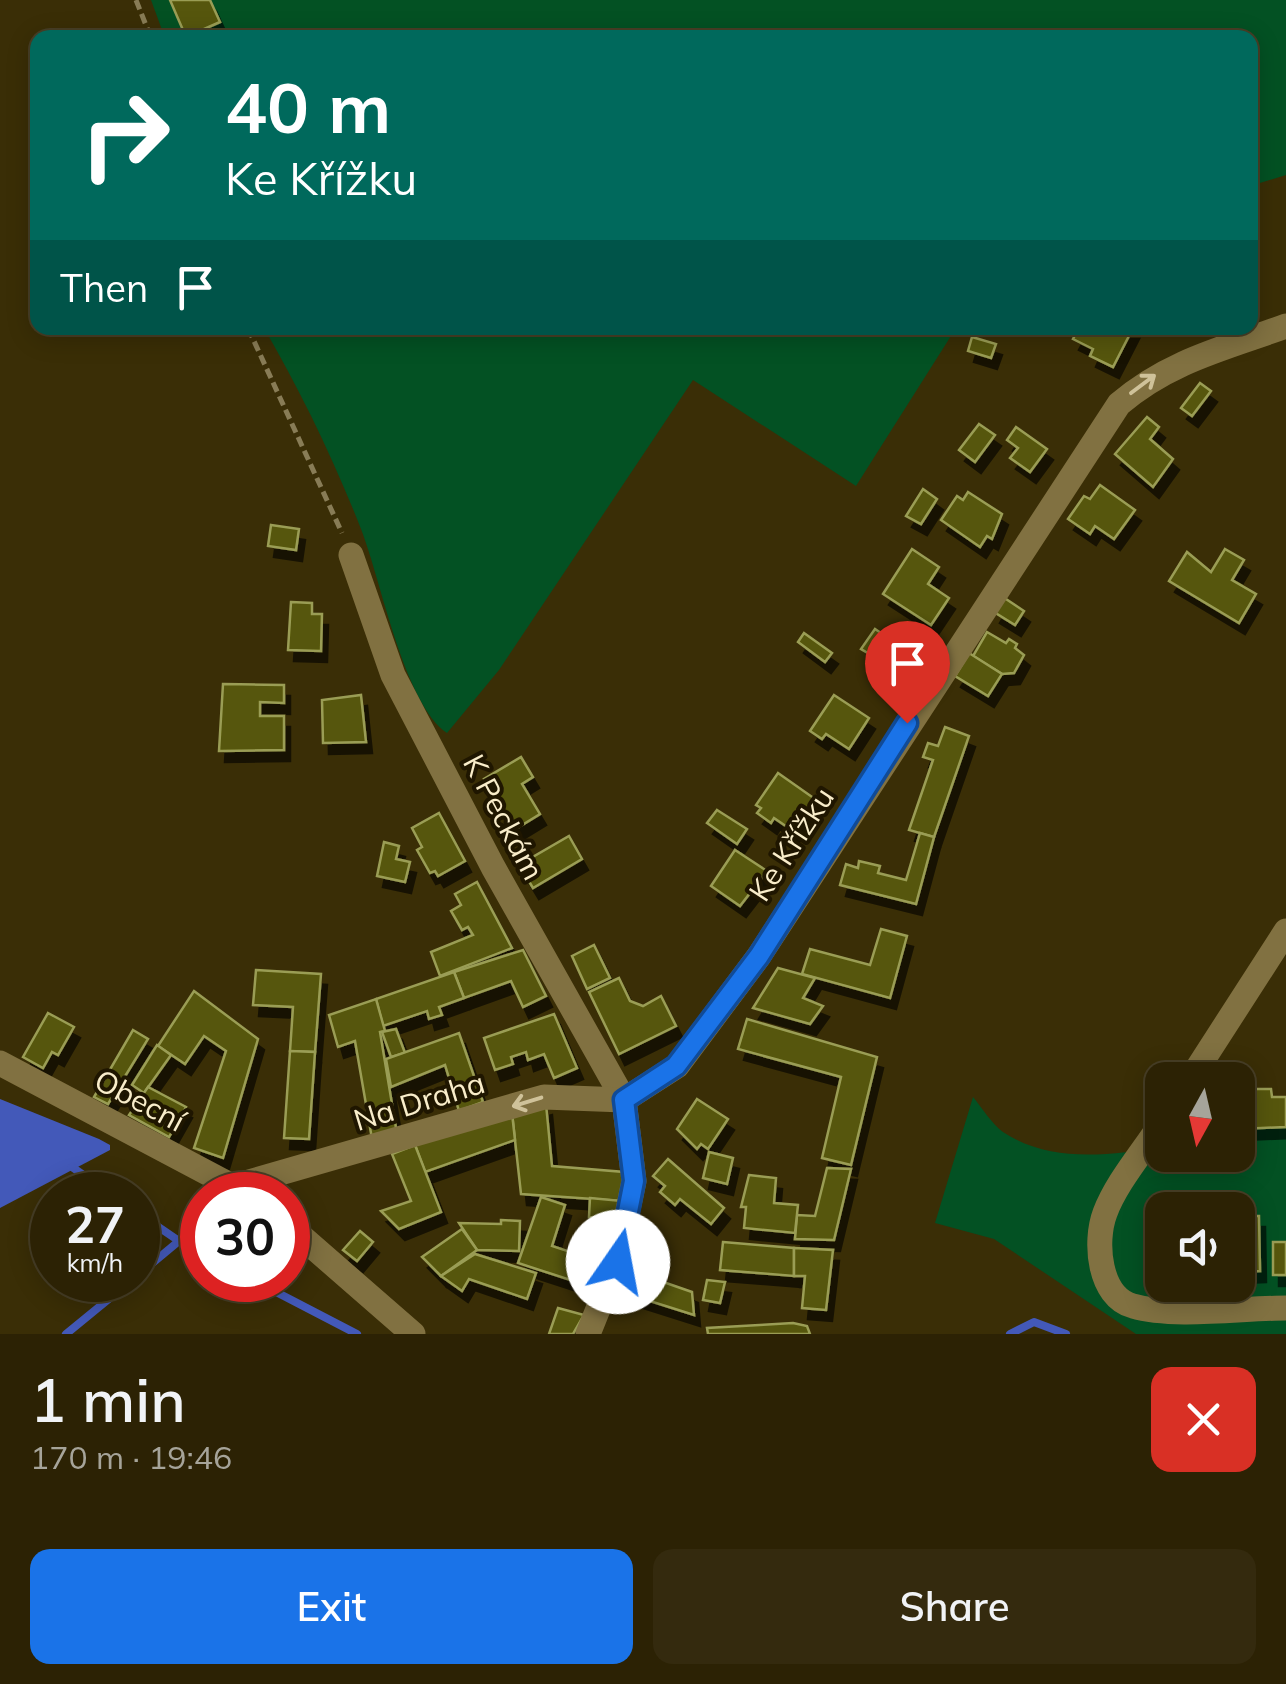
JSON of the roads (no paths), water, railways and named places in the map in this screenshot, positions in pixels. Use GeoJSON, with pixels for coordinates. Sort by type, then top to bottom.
{"type":"FeatureCollection","features":[{"type":"Feature","properties":{"kind":"street","name":"Ke Křížku"},"geometry":{"type":"LineString","coordinates":[[624,1100],[676,1066],[759,956],[1119,404],[1147,380],[1182,360],[1284,334]]}},
{"type":"Feature","properties":{"kind":"street","name":"K Peckám"},"geometry":{"type":"LineString","coordinates":[[351,555],[393,675],[493,867],[624,1100]]}},
{"type":"Feature","properties":{"kind":"street"},"geometry":{"type":"LineString","coordinates":[[1202,1062],[1286,932]]}},
{"type":"Feature","properties":{"kind":"street","name":"Obecní"},"geometry":{"type":"LineString","coordinates":[[0,1063],[208,1172]]}},
{"type":"Feature","properties":{"kind":"street","name":"Na Draha"},"geometry":{"type":"LineString","coordinates":[[300,1172],[544,1097],[624,1100]]}},
{"type":"Feature","properties":{"kind":"street"},"geometry":{"type":"LineString","coordinates":[[588,1334],[618,1262],[634,1181],[624,1100]]}},
{"type":"Feature","properties":{"kind":"street"},"geometry":{"type":"LineString","coordinates":[[1145,1150],[1104,1216],[1104,1278],[1109,1290],[1118,1300],[1148,1309],[1286,1308]]}},
{"type":"Feature","properties":{"kind":"street"},"geometry":{"type":"LineString","coordinates":[[310,1244],[413,1334]]}},
{"type":"Feature","properties":{"kind":"water"},"geometry":{"type":"Polygon","coordinates":[[[0,1099],[110,1145],[110,1150],[68,1172],[30,1172],[30,1192],[0,1208],[0,1099]]]}},
{"type":"Feature","properties":{"kind":"waterway"},"geometry":{"type":"LineString","coordinates":[[72,1167],[79,1172]]}},
{"type":"Feature","properties":{"kind":"waterway"},"geometry":{"type":"LineString","coordinates":[[160,1228],[179,1241]]}},
{"type":"Feature","properties":{"kind":"waterway"},"geometry":{"type":"LineString","coordinates":[[160,1257],[180,1242]]}},
{"type":"Feature","properties":{"kind":"waterway"},"geometry":{"type":"LineString","coordinates":[[66,1334],[105,1302]]}},
{"type":"Feature","properties":{"kind":"waterway"},"geometry":{"type":"LineString","coordinates":[[295,1302],[357,1334]]}},
{"type":"Feature","properties":{"kind":"waterway"},"geometry":{"type":"LineString","coordinates":[[1010,1334],[1034,1322],[1066,1334]]}}]}
